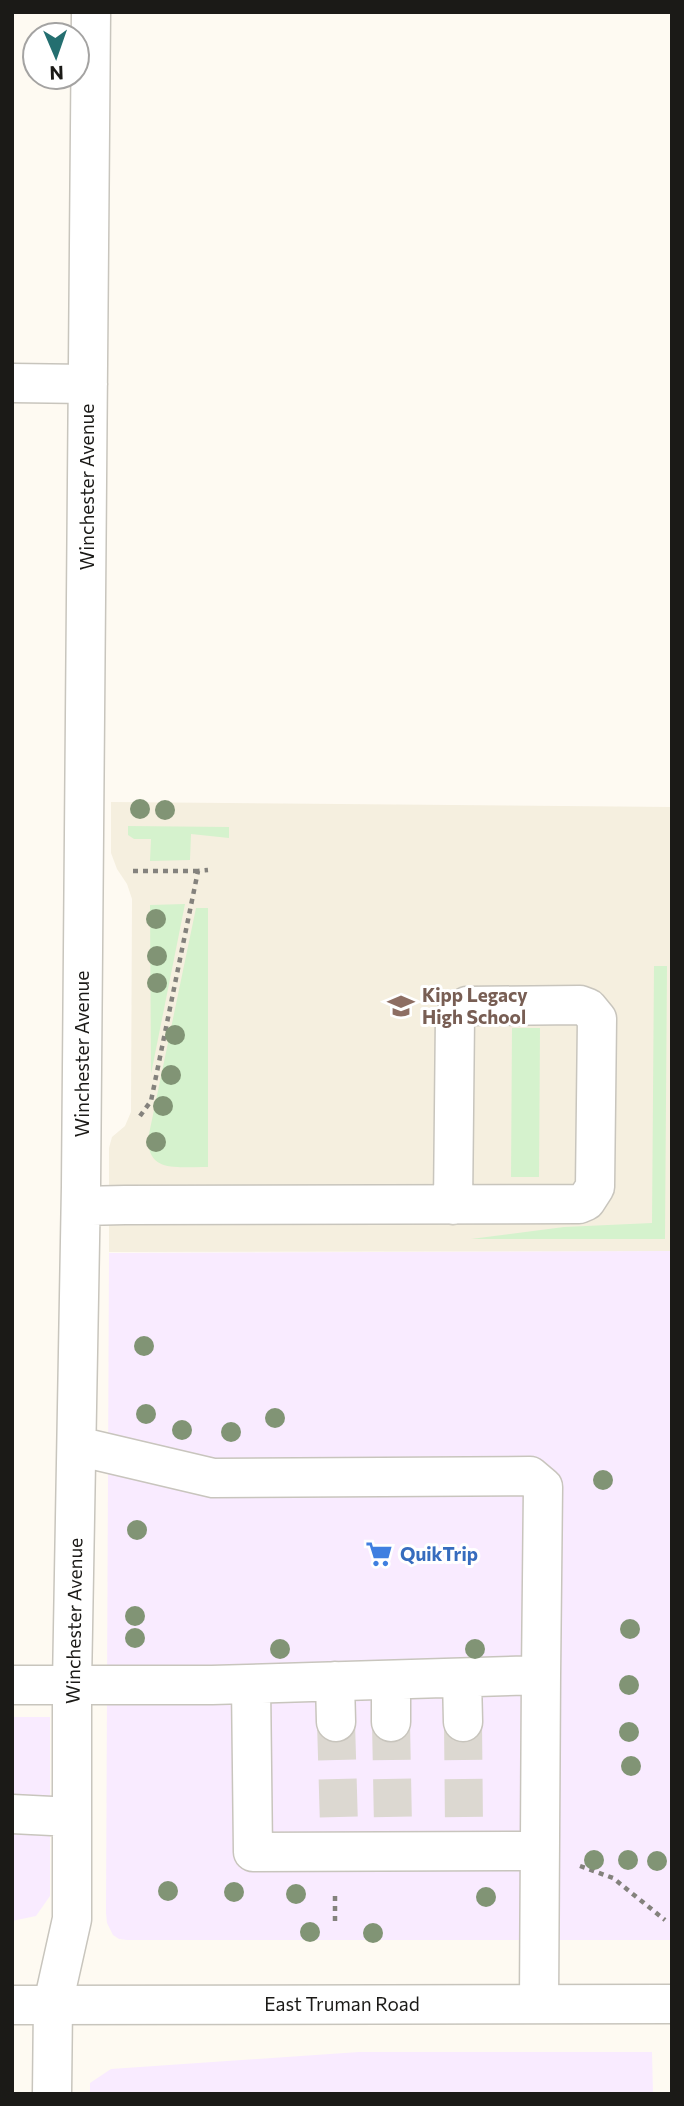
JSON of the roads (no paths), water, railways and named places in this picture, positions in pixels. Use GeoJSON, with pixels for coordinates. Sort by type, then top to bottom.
{"type":"FeatureCollection","features":[{"type":"Feature","properties":{"kind":"street","name":"Winchester Avenue"},"geometry":{"type":"LineString","coordinates":[[52,2094],[53,2004],[72,1919],[72,1684],[81,1206],[91,12]]}},
{"type":"Feature","properties":{"kind":"street"},"geometry":{"type":"LineString","coordinates":[[12,383],[88,384]]}},
{"type":"Feature","properties":{"kind":"street"},"geometry":{"type":"LineString","coordinates":[[81,1206],[453,1205],[579,1204],[586,1201],[595,1187],[597,1019],[587,1008],[580,1005],[467,1006],[455,1016],[453,1205]]}},
{"type":"Feature","properties":{"kind":"street"},"geometry":{"type":"LineString","coordinates":[[76,1446],[213,1478],[530,1476],[543,1487],[539,2003]]}},
{"type":"Feature","properties":{"kind":"street"},"geometry":{"type":"LineString","coordinates":[[12,1685],[251,1684],[541,1675]]}},
{"type":"Feature","properties":{"kind":"street"},"geometry":{"type":"LineString","coordinates":[[462,1678],[463,1722]]}},
{"type":"Feature","properties":{"kind":"street"},"geometry":{"type":"LineString","coordinates":[[391,1680],[391,1722]]}},
{"type":"Feature","properties":{"kind":"street"},"geometry":{"type":"LineString","coordinates":[[335,1681],[336,1723]]}},
{"type":"Feature","properties":{"kind":"street"},"geometry":{"type":"LineString","coordinates":[[251,1684],[253,1852],[339,1839],[464,1839],[540,1851]]}},
{"type":"Feature","properties":{"kind":"street"},"geometry":{"type":"LineString","coordinates":[[12,1814],[72,1817]]}},
{"type":"Feature","properties":{"kind":"street","name":"East Truman Road"},"geometry":{"type":"LineString","coordinates":[[12,2005],[672,2004]]}},
{"type":"Feature","properties":{"kind":"tunnel"},"geometry":{"type":"LineString","coordinates":[[336,1722],[339,1826]]}},
{"type":"Feature","properties":{"kind":"tunnel"},"geometry":{"type":"LineString","coordinates":[[391,1722],[393,1826]]}},
{"type":"Feature","properties":{"kind":"tunnel"},"geometry":{"type":"LineString","coordinates":[[463,1722],[464,1826]]}},
{"type":"Feature","properties":{"kind":"place","name":"Kipp Legacy High School"},"geometry":{"type":"Point","coordinates":[401,1006]}},
{"type":"Feature","properties":{"kind":"place","name":"QuikTrip"},"geometry":{"type":"Point","coordinates":[379,1554]}}]}
